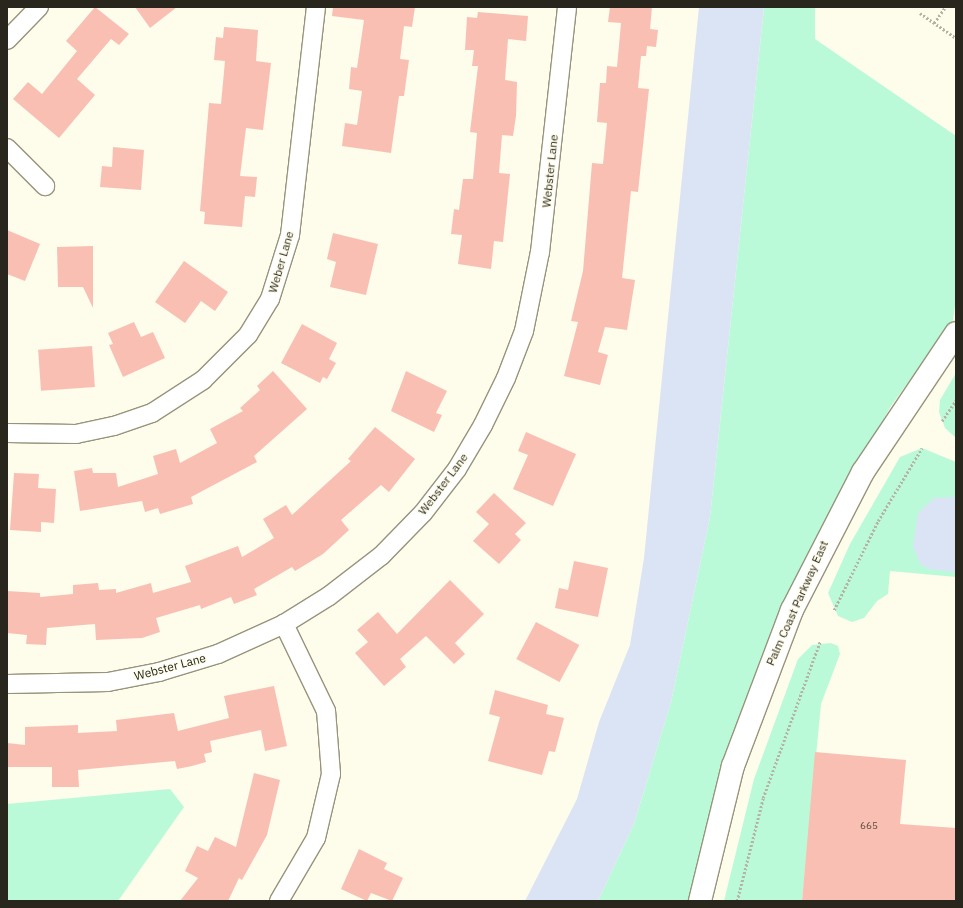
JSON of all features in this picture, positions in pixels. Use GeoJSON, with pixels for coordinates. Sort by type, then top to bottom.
{"type":"FeatureCollection","features":[{"type":"Feature","properties":{"kind":"main road","name":"Palm Coast Parkway East"},"geometry":{"type":"LineString","coordinates":[[700,901],[738,753],[792,610],[863,472],[956,333]]}},
{"type":"Feature","properties":{"kind":"street"},"geometry":{"type":"LineString","coordinates":[[7,40],[39,7]]}},
{"type":"Feature","properties":{"kind":"street","name":"Weber Lane"},"geometry":{"type":"LineString","coordinates":[[7,433],[76,434],[114,426],[152,413],[203,380],[248,335],[270,299],[290,235],[316,7]]}},
{"type":"Feature","properties":{"kind":"street","name":"Webster Lane"},"geometry":{"type":"LineString","coordinates":[[7,684],[82,684],[141,676],[218,654],[284,624],[348,583],[407,530],[456,469],[498,396],[524,332],[536,280],[567,7]]}},
{"type":"Feature","properties":{"kind":"street"},"geometry":{"type":"LineString","coordinates":[[7,148],[46,186]]}},
{"type":"Feature","properties":{"kind":"street"},"geometry":{"type":"LineString","coordinates":[[279,901],[316,838],[326,806],[332,769],[326,711],[284,624]]}},
{"type":"Feature","properties":{"kind":"path"},"geometry":{"type":"LineString","coordinates":[[934,23],[945,7]]}},
{"type":"Feature","properties":{"kind":"path"},"geometry":{"type":"LineString","coordinates":[[920,13],[956,38]]}},
{"type":"Feature","properties":{"kind":"path"},"geometry":{"type":"LineString","coordinates":[[942,421],[956,400]]}},
{"type":"Feature","properties":{"kind":"path"},"geometry":{"type":"LineString","coordinates":[[834,610],[878,521],[922,448]]}},
{"type":"Feature","properties":{"kind":"path"},"geometry":{"type":"LineString","coordinates":[[737,901],[765,791],[820,642]]}},
{"type":"Feature","properties":{"kind":"green space"},"geometry":{"type":"Polygon","coordinates":[[[764,7],[815,7],[815,39],[956,136],[956,299],[953,320],[891,406],[813,543],[730,744],[689,901],[598,901],[634,824],[671,702],[710,517],[764,7]]]}},
{"type":"Feature","properties":{"kind":"green space"},"geometry":{"type":"Polygon","coordinates":[[[956,373],[956,438],[945,428],[939,412],[940,400],[956,373]]]}},
{"type":"Feature","properties":{"kind":"green space"},"geometry":{"type":"Polygon","coordinates":[[[922,448],[956,462],[956,577],[890,571],[888,594],[877,601],[864,618],[852,622],[838,616],[828,593],[850,544],[900,457],[922,448]]]}},
{"type":"Feature","properties":{"kind":"green space"},"geometry":{"type":"Polygon","coordinates":[[[831,643],[838,646],[840,654],[821,704],[802,901],[724,901],[754,779],[798,659],[812,645],[831,643]]]}},
{"type":"Feature","properties":{"kind":"green space"},"geometry":{"type":"Polygon","coordinates":[[[170,789],[184,807],[118,901],[7,901],[7,804],[170,789]]]}},
{"type":"Feature","properties":{"kind":"water"},"geometry":{"type":"Polygon","coordinates":[[[699,7],[764,7],[710,517],[671,702],[634,824],[598,901],[525,901],[577,799],[599,722],[630,645],[644,558],[699,7]]]}},
{"type":"Feature","properties":{"kind":"water"},"geometry":{"type":"Polygon","coordinates":[[[956,497],[956,572],[929,569],[920,564],[913,546],[918,513],[934,498],[956,497]]]}},
{"type":"Feature","properties":{"kind":"building"},"geometry":{"type":"Polygon","coordinates":[[[95,7],[129,34],[119,45],[111,39],[77,79],[95,95],[59,138],[13,99],[28,82],[42,94],[77,51],[66,41],[95,7]]]}},
{"type":"Feature","properties":{"kind":"building"},"geometry":{"type":"Polygon","coordinates":[[[135,7],[177,7],[150,28],[135,7]]]}},
{"type":"Feature","properties":{"kind":"building"},"geometry":{"type":"Polygon","coordinates":[[[333,7],[415,7],[412,27],[404,26],[400,59],[409,60],[404,96],[399,96],[391,153],[342,146],[345,123],[357,125],[362,91],[349,89],[351,67],[357,68],[364,20],[332,16],[333,7]]]}},
{"type":"Feature","properties":{"kind":"building"},"geometry":{"type":"Polygon","coordinates":[[[610,7],[652,7],[650,29],[658,30],[656,47],[647,46],[646,56],[641,56],[638,88],[649,89],[638,192],[631,191],[622,278],[635,280],[627,330],[605,327],[598,352],[608,355],[600,385],[564,376],[578,322],[571,321],[583,271],[592,163],[603,164],[607,123],[597,122],[600,83],[606,83],[607,66],[617,67],[621,23],[608,22],[610,7]]]}},
{"type":"Feature","properties":{"kind":"building"},"geometry":{"type":"Polygon","coordinates":[[[478,12],[528,16],[526,41],[508,39],[505,80],[517,82],[516,116],[513,136],[502,135],[499,173],[510,174],[503,242],[494,241],[491,269],[458,264],[462,235],[451,234],[454,209],[459,210],[463,179],[473,179],[477,133],[470,132],[478,66],[472,66],[474,50],[465,50],[467,17],[477,18],[478,12]]]}},
{"type":"Feature","properties":{"kind":"building"},"geometry":{"type":"Polygon","coordinates":[[[224,27],[258,30],[256,61],[271,63],[263,130],[246,128],[240,176],[257,177],[255,197],[245,196],[242,227],[204,224],[205,212],[200,211],[209,103],[221,104],[225,61],[214,60],[216,37],[223,38],[224,27]]]}},
{"type":"Feature","properties":{"kind":"building"},"geometry":{"type":"Polygon","coordinates":[[[113,147],[144,150],[141,190],[100,187],[102,166],[112,167],[113,147]]]}},
{"type":"Feature","properties":{"kind":"building"},"geometry":{"type":"Polygon","coordinates":[[[7,230],[40,244],[25,281],[7,274],[7,230]]]}},
{"type":"Feature","properties":{"kind":"building"},"geometry":{"type":"Polygon","coordinates":[[[333,233],[378,244],[366,295],[330,287],[336,262],[327,259],[333,233]]]}},
{"type":"Feature","properties":{"kind":"building"},"geometry":{"type":"Polygon","coordinates":[[[93,246],[93,308],[83,287],[58,287],[57,247],[93,246]]]}},
{"type":"Feature","properties":{"kind":"building"},"geometry":{"type":"Polygon","coordinates":[[[184,261],[228,292],[215,311],[201,301],[185,323],[155,302],[184,261]]]}},
{"type":"Feature","properties":{"kind":"building"},"geometry":{"type":"Polygon","coordinates":[[[134,322],[141,337],[153,332],[165,358],[123,377],[109,345],[113,344],[108,333],[134,322]]]}},
{"type":"Feature","properties":{"kind":"building"},"geometry":{"type":"Polygon","coordinates":[[[302,324],[337,343],[329,359],[336,363],[327,379],[323,377],[320,383],[281,363],[302,324]]]}},
{"type":"Feature","properties":{"kind":"building"},"geometry":{"type":"Polygon","coordinates":[[[92,346],[95,387],[41,391],[38,350],[92,346]]]}},
{"type":"Feature","properties":{"kind":"building"},"geometry":{"type":"Polygon","coordinates":[[[273,371],[307,409],[254,456],[257,462],[191,497],[193,504],[160,514],[158,508],[145,512],[142,501],[80,511],[74,471],[92,468],[93,473],[116,473],[118,487],[158,474],[153,456],[176,449],[180,463],[217,443],[210,429],[243,411],[240,408],[260,390],[257,386],[273,371]]]}},
{"type":"Feature","properties":{"kind":"building"},"geometry":{"type":"Polygon","coordinates":[[[406,371],[447,391],[436,413],[442,415],[434,432],[391,411],[406,371]]]}},
{"type":"Feature","properties":{"kind":"building"},"geometry":{"type":"Polygon","coordinates":[[[375,427],[415,459],[389,492],[381,485],[341,520],[349,530],[323,554],[295,571],[292,567],[254,589],[257,595],[234,604],[231,597],[201,609],[200,605],[156,618],[160,632],[142,638],[96,640],[95,624],[47,628],[46,645],[26,644],[27,635],[7,633],[7,591],[40,593],[40,597],[73,594],[73,585],[98,583],[99,590],[116,589],[116,593],[151,583],[153,593],[191,582],[185,566],[238,546],[242,557],[274,538],[263,519],[286,505],[292,515],[351,461],[348,459],[375,427]]]}},
{"type":"Feature","properties":{"kind":"building"},"geometry":{"type":"Polygon","coordinates":[[[526,432],[576,454],[553,506],[513,489],[528,455],[518,451],[526,432]]]}},
{"type":"Feature","properties":{"kind":"building"},"geometry":{"type":"Polygon","coordinates":[[[14,473],[39,474],[38,488],[56,489],[54,523],[41,522],[41,532],[10,530],[14,473]]]}},
{"type":"Feature","properties":{"kind":"building"},"geometry":{"type":"Polygon","coordinates":[[[494,493],[526,523],[515,534],[521,540],[499,564],[473,541],[489,524],[476,512],[494,493]]]}},
{"type":"Feature","properties":{"kind":"building"},"geometry":{"type":"Polygon","coordinates":[[[574,561],[608,568],[598,617],[555,608],[559,588],[568,590],[574,561]]]}},
{"type":"Feature","properties":{"kind":"building"},"geometry":{"type":"Polygon","coordinates":[[[450,580],[484,614],[455,643],[465,654],[454,664],[426,636],[400,659],[406,667],[384,686],[355,653],[368,642],[357,630],[378,612],[397,634],[450,580]]]}},
{"type":"Feature","properties":{"kind":"building"},"geometry":{"type":"Polygon","coordinates":[[[536,622],[579,645],[560,682],[516,659],[536,622]]]}},
{"type":"Feature","properties":{"kind":"building"},"geometry":{"type":"Polygon","coordinates":[[[274,686],[287,746],[265,751],[261,730],[210,741],[212,752],[204,754],[206,762],[192,766],[177,769],[175,761],[78,770],[79,787],[52,787],[52,767],[7,767],[7,743],[25,745],[25,727],[78,725],[78,733],[117,731],[116,720],[174,713],[178,731],[229,718],[224,696],[274,686]]]}},
{"type":"Feature","properties":{"kind":"building"},"geometry":{"type":"Polygon","coordinates":[[[495,690],[548,705],[546,714],[564,718],[555,752],[549,751],[542,775],[488,761],[500,717],[489,714],[495,690]]]}},
{"type":"Feature","properties":{"kind":"building"},"geometry":{"type":"Polygon","coordinates":[[[815,752],[906,760],[900,824],[956,828],[956,901],[802,901],[815,752]]]}},
{"type":"Feature","properties":{"kind":"building"},"geometry":{"type":"Polygon","coordinates":[[[254,773],[280,780],[267,835],[242,880],[239,878],[228,901],[180,901],[198,878],[185,871],[197,846],[208,851],[215,837],[236,847],[254,773]]]}},
{"type":"Feature","properties":{"kind":"building"},"geometry":{"type":"Polygon","coordinates":[[[359,849],[387,863],[384,869],[403,878],[392,901],[371,893],[367,901],[341,889],[359,849]]]}}]}
